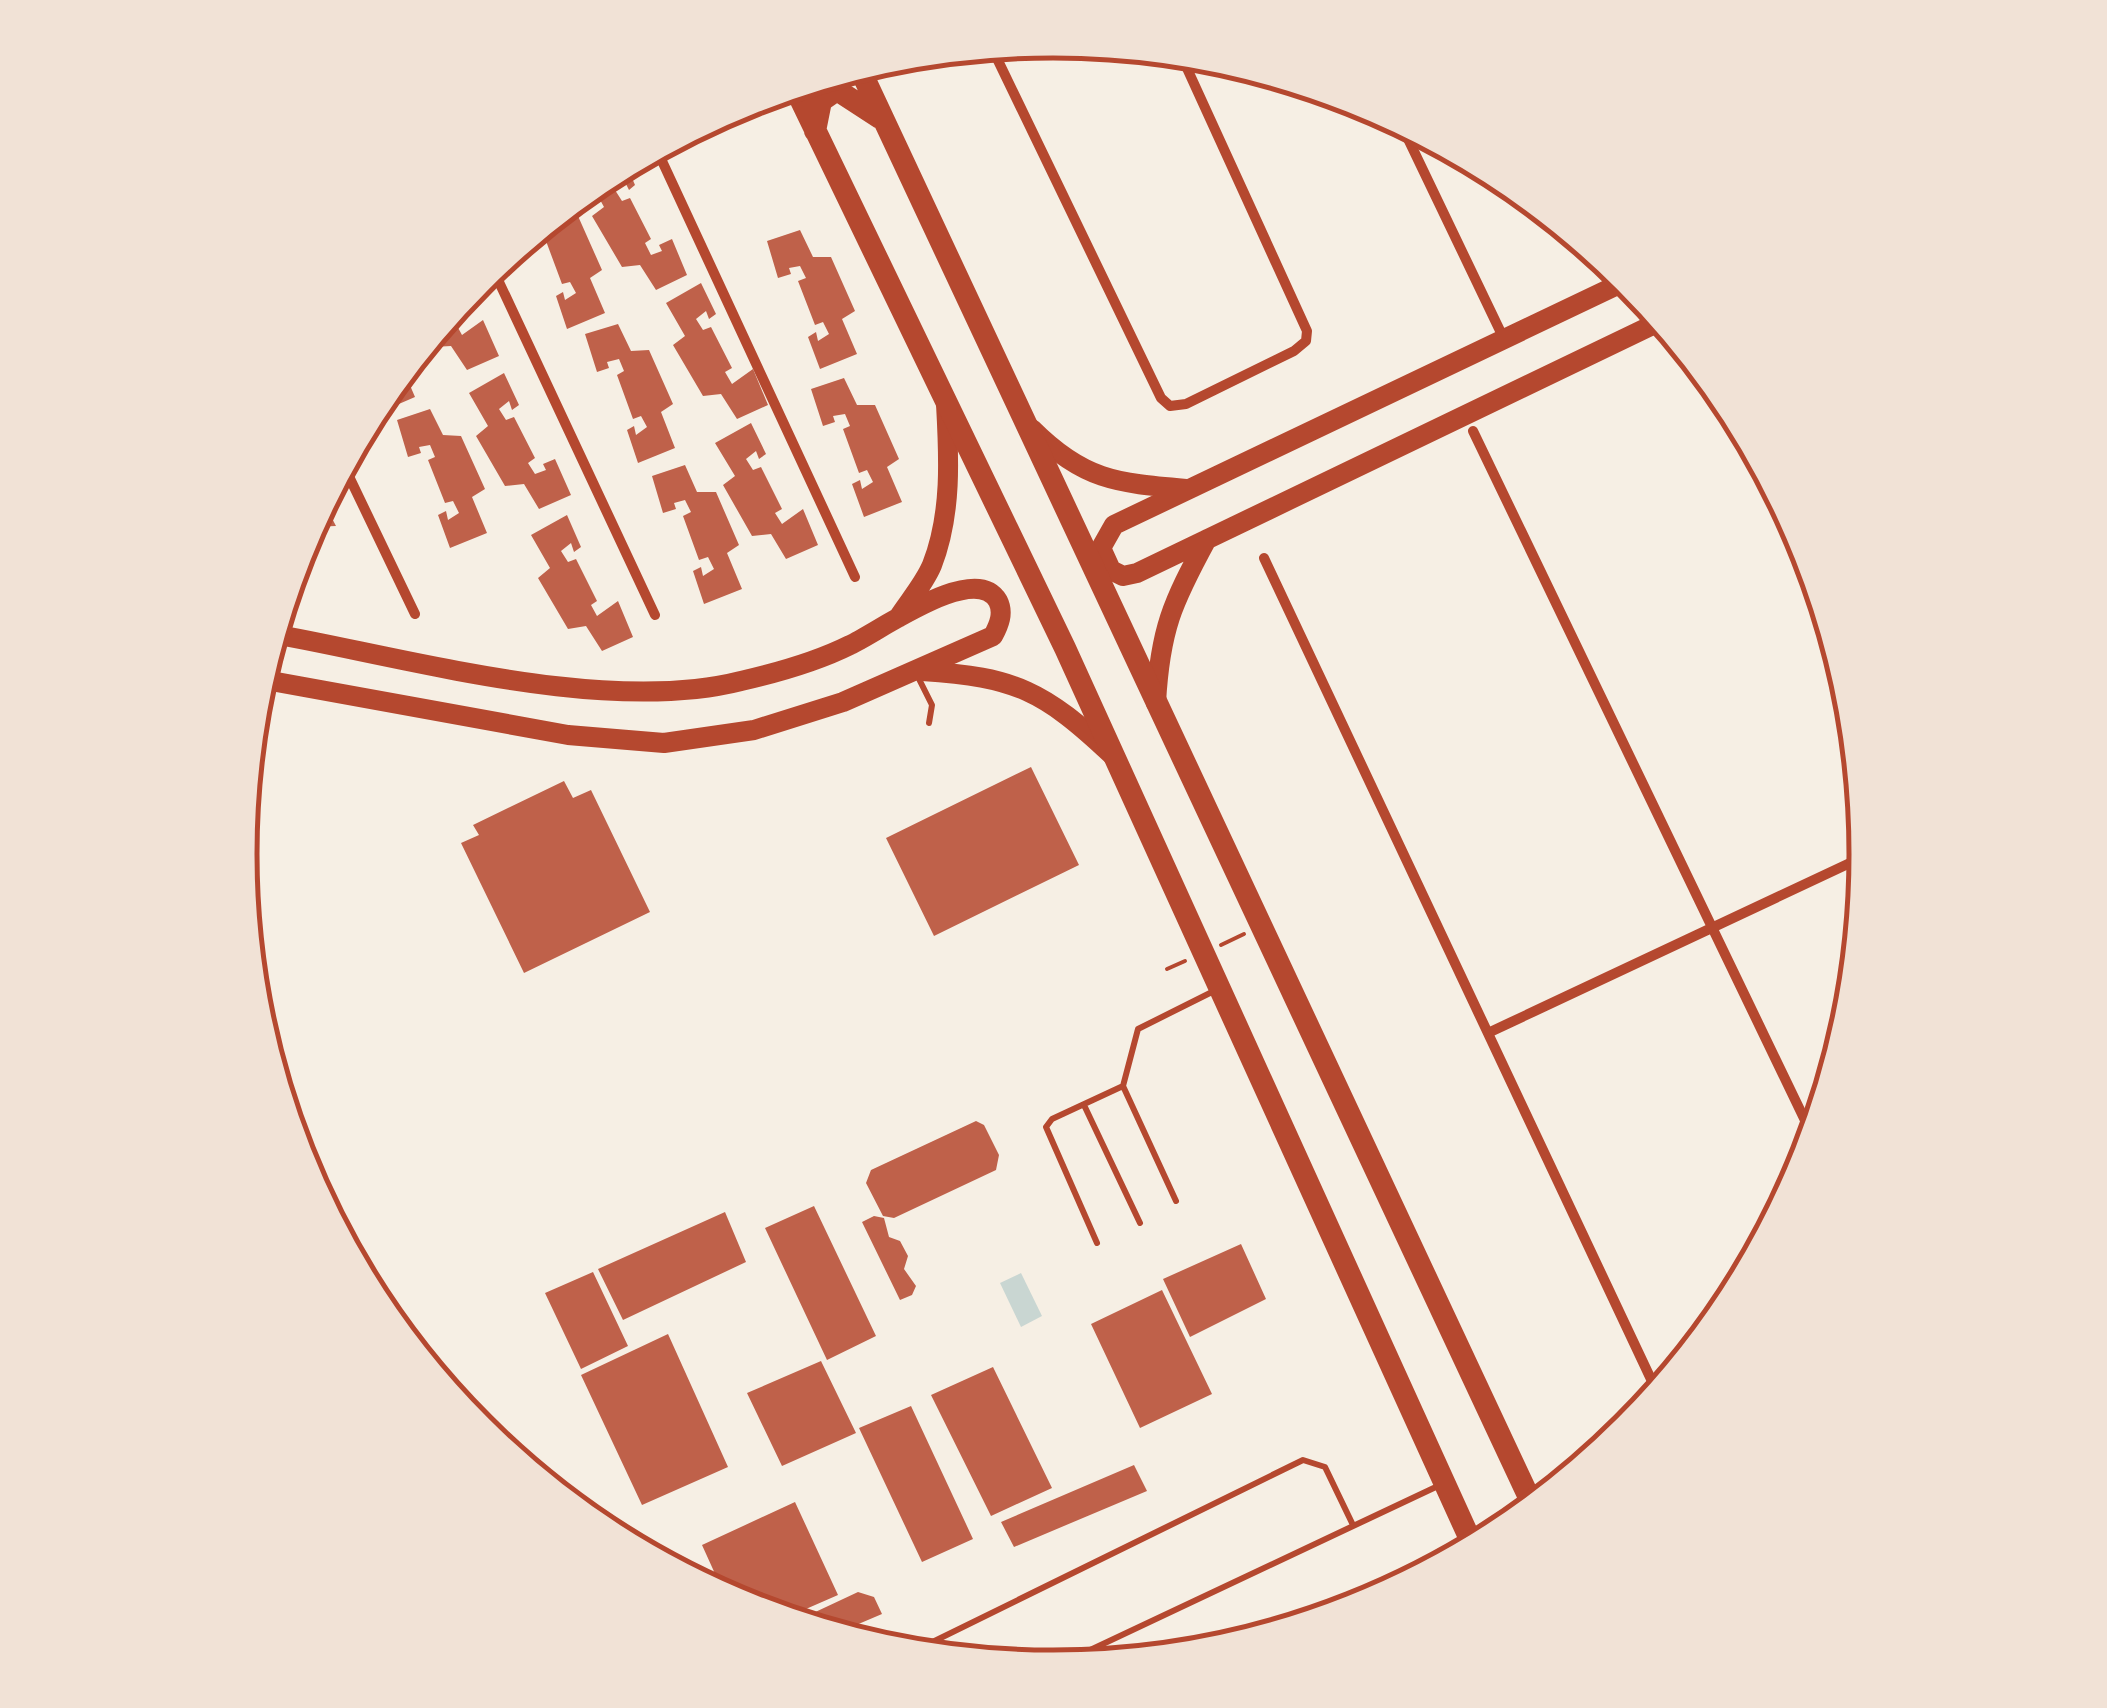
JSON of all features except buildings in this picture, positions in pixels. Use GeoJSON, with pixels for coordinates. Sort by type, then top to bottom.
{"type":"FeatureCollection","features":[{"type":"Feature","properties":{"kind":"main road"},"geometry":{"type":"LineString","coordinates":[[866,81],[1527,1494]]}},
{"type":"Feature","properties":{"kind":"main road"},"geometry":{"type":"LineString","coordinates":[[816,131],[821,101],[836,90],[883,120]]}},
{"type":"Feature","properties":{"kind":"main road"},"geometry":{"type":"LineString","coordinates":[[800,99],[1115,758],[1468,1534]]}},
{"type":"Feature","properties":{"kind":"main road"},"geometry":{"type":"LineString","coordinates":[[1613,287],[1114,526],[1102,548],[1104,559],[1111,570],[1123,576],[1137,573],[1650,326]]}},
{"type":"Feature","properties":{"kind":"main road"},"geometry":{"type":"LineString","coordinates":[[894,623],[931,567],[945,513],[950,462],[946,402]]}},
{"type":"Feature","properties":{"kind":"main road"},"geometry":{"type":"LineString","coordinates":[[1024,421],[1065,462],[1126,484],[1188,490]]}},
{"type":"Feature","properties":{"kind":"main road"},"geometry":{"type":"LineString","coordinates":[[1156,705],[1159,646],[1177,595],[1206,540]]}},
{"type":"Feature","properties":{"kind":"main road"},"geometry":{"type":"LineString","coordinates":[[276,682],[568,735],[664,743],[754,730],[843,702],[993,636],[1000,622],[1000,605],[990,591],[978,586],[954,589],[847,647],[740,682],[660,692],[572,688],[287,636]]}},
{"type":"Feature","properties":{"kind":"main road"},"geometry":{"type":"LineString","coordinates":[[915,671],[1008,680],[1070,716],[1115,758]]}},
{"type":"Feature","properties":{"kind":"street"},"geometry":{"type":"LineString","coordinates":[[997,59],[1161,398],[1170,406],[1186,404],[1294,351],[1306,341],[1307,331],[1188,69]]}},
{"type":"Feature","properties":{"kind":"street"},"geometry":{"type":"LineString","coordinates":[[1409,142],[1504,339]]}},
{"type":"Feature","properties":{"kind":"street"},"geometry":{"type":"LineString","coordinates":[[662,160],[855,576]]}},
{"type":"Feature","properties":{"kind":"street"},"geometry":{"type":"LineString","coordinates":[[499,282],[655,615]]}},
{"type":"Feature","properties":{"kind":"street"},"geometry":{"type":"LineString","coordinates":[[1473,432],[1804,1119]]}},
{"type":"Feature","properties":{"kind":"street"},"geometry":{"type":"LineString","coordinates":[[351,479],[415,614]]}},
{"type":"Feature","properties":{"kind":"street"},"geometry":{"type":"LineString","coordinates":[[1264,558],[1651,1380]]}},
{"type":"Feature","properties":{"kind":"street"},"geometry":{"type":"LineString","coordinates":[[1488,1033],[1850,864]]}},
{"type":"Feature","properties":{"kind":"lane"},"geometry":{"type":"LineString","coordinates":[[915,671],[932,705],[928,723]]}},
{"type":"Feature","properties":{"kind":"lane"},"geometry":{"type":"LineString","coordinates":[[1176,1201],[1123,1086],[1138,1029],[1219,988]]}},
{"type":"Feature","properties":{"kind":"lane"},"geometry":{"type":"LineString","coordinates":[[1097,1242],[1046,1132],[1052,1118],[1123,1086]]}},
{"type":"Feature","properties":{"kind":"lane"},"geometry":{"type":"LineString","coordinates":[[1084,1104],[1140,1224]]}},
{"type":"Feature","properties":{"kind":"lane"},"geometry":{"type":"LineString","coordinates":[[934,1641],[1302,1460],[1325,1467],[1352,1524]]}},
{"type":"Feature","properties":{"kind":"lane"},"geometry":{"type":"LineString","coordinates":[[1091,1649],[1444,1483]]}},
{"type":"Feature","properties":{"kind":"path"},"geometry":{"type":"LineString","coordinates":[[1218,946],[1253,930]]}},
{"type":"Feature","properties":{"kind":"path"},"geometry":{"type":"LineString","coordinates":[[1166,969],[1201,954]]}},
{"type":"Feature","properties":{"kind":"shaded area"},"geometry":{"type":"Polygon","coordinates":[[[1021,1273],[1042,1316],[1021,1327],[1000,1283],[1021,1273]]]}}]}
